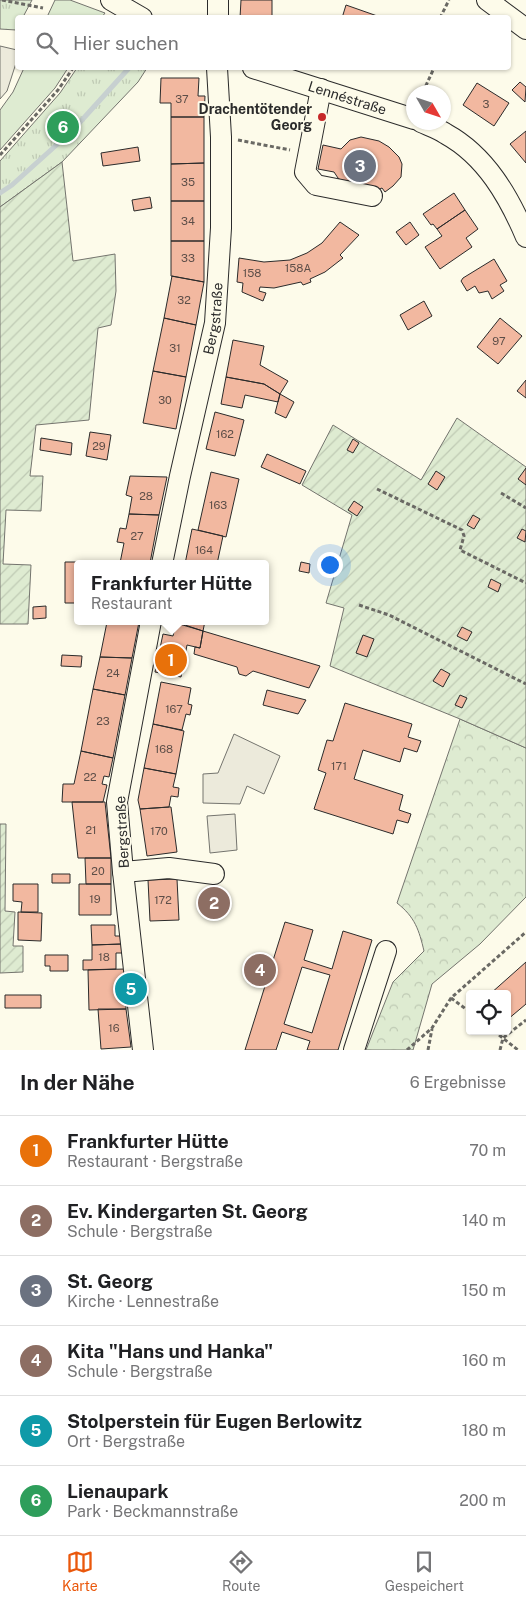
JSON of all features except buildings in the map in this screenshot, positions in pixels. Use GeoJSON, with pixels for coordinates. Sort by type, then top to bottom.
{"type":"FeatureCollection","features":[{"type":"Feature","properties":{"kind":"street"},"geometry":{"type":"LineString","coordinates":[[111,0],[137,15]]}},
{"type":"Feature","properties":{"kind":"street"},"geometry":{"type":"LineString","coordinates":[[218,0],[218,15]]}},
{"type":"Feature","properties":{"kind":"street"},"geometry":{"type":"LineString","coordinates":[[486,0],[507,15]]}},
{"type":"Feature","properties":{"kind":"street"},"geometry":{"type":"LineString","coordinates":[[511,18],[526,29]]}},
{"type":"Feature","properties":{"kind":"street","name":"Bergstraße"},"geometry":{"type":"LineString","coordinates":[[163,560],[215,323],[221,228],[221,137],[217,70]]}},
{"type":"Feature","properties":{"kind":"street","name":"Lennéstraße"},"geometry":{"type":"LineString","coordinates":[[260,70],[406,116]]}},
{"type":"Feature","properties":{"kind":"street"},"geometry":{"type":"LineString","coordinates":[[321,88],[305,172],[316,185],[372,196]]}},
{"type":"Feature","properties":{"kind":"street"},"geometry":{"type":"LineString","coordinates":[[438,130],[447,134],[474,154],[498,182],[526,237]]}},
{"type":"Feature","properties":{"kind":"street","name":"Bergstraße"},"geometry":{"type":"LineString","coordinates":[[148,1048],[123,872],[117,802],[151,625]]}},
{"type":"Feature","properties":{"kind":"street"},"geometry":{"type":"LineString","coordinates":[[123,872],[168,868],[214,874]]}},
{"type":"Feature","properties":{"kind":"street"},"geometry":{"type":"LineString","coordinates":[[354,1050],[386,951]]}},
{"type":"Feature","properties":{"kind":"path"},"geometry":{"type":"LineString","coordinates":[[2,0],[43,8]]}},
{"type":"Feature","properties":{"kind":"path"},"geometry":{"type":"LineString","coordinates":[[442,15],[449,0]]}},
{"type":"Feature","properties":{"kind":"path"},"geometry":{"type":"LineString","coordinates":[[0,156],[58,90],[72,70]]}},
{"type":"Feature","properties":{"kind":"path"},"geometry":{"type":"LineString","coordinates":[[426,85],[433,70]]}},
{"type":"Feature","properties":{"kind":"path"},"geometry":{"type":"LineString","coordinates":[[221,137],[308,153]]}},
{"type":"Feature","properties":{"kind":"path"},"geometry":{"type":"LineString","coordinates":[[377,489],[462,530],[464,536],[460,550],[526,583]]}},
{"type":"Feature","properties":{"kind":"path"},"geometry":{"type":"LineString","coordinates":[[501,494],[526,508]]}},
{"type":"Feature","properties":{"kind":"path"},"geometry":{"type":"LineString","coordinates":[[359,605],[389,614],[526,684]]}},
{"type":"Feature","properties":{"kind":"path"},"geometry":{"type":"LineString","coordinates":[[407,1050],[432,1028],[451,998],[526,932]]}},
{"type":"Feature","properties":{"kind":"path"},"geometry":{"type":"LineString","coordinates":[[451,998],[466,1009]]}},
{"type":"Feature","properties":{"kind":"path"},"geometry":{"type":"LineString","coordinates":[[500,1050],[503,1038],[526,1020]]}},
{"type":"Feature","properties":{"kind":"path"},"geometry":{"type":"LineString","coordinates":[[428,1050],[432,1028]]}},
{"type":"Feature","properties":{"kind":"path"},"geometry":{"type":"LineString","coordinates":[[499,1035],[518,1050]]}},
{"type":"Feature","properties":{"kind":"green space"},"geometry":{"type":"Polygon","coordinates":[[[0,0],[32,0],[24,15],[15,15],[15,30],[0,29],[0,0]]]}},
{"type":"Feature","properties":{"kind":"green space"},"geometry":{"type":"Polygon","coordinates":[[[55,0],[70,0],[105,13],[104,15],[48,15],[55,0]]]}},
{"type":"Feature","properties":{"kind":"green space"},"geometry":{"type":"Polygon","coordinates":[[[23,70],[67,70],[55,88],[0,150],[0,110],[13,92],[23,70]]]}},
{"type":"Feature","properties":{"kind":"green space"},"geometry":{"type":"Polygon","coordinates":[[[76,70],[146,70],[138,82],[62,162],[0,207],[0,161],[60,93],[76,70]]]}},
{"type":"Feature","properties":{"kind":"green space"},"geometry":{"type":"Polygon","coordinates":[[[62,162],[73,261],[115,254],[116,291],[111,325],[98,328],[89,420],[36,425],[30,476],[43,476],[41,511],[6,510],[3,564],[31,565],[28,624],[0,624],[0,207],[62,162]]]}},
{"type":"Feature","properties":{"kind":"green space"},"geometry":{"type":"Polygon","coordinates":[[[457,418],[526,467],[526,748],[330,666],[344,608],[326,603],[352,515],[302,485],[333,425],[421,480],[457,418]]]}},
{"type":"Feature","properties":{"kind":"green space"},"geometry":{"type":"Polygon","coordinates":[[[460,719],[526,748],[526,897],[480,944],[432,984],[413,1050],[366,1050],[393,982],[424,951],[415,924],[408,913],[397,903],[460,719]]]}},
{"type":"Feature","properties":{"kind":"green space"},"geometry":{"type":"Polygon","coordinates":[[[0,824],[6,824],[5,911],[15,912],[13,946],[23,946],[23,972],[0,973],[0,824]]]}},
{"type":"Feature","properties":{"kind":"shaded area"},"geometry":{"type":"Polygon","coordinates":[[[0,46],[15,50],[15,66],[7,91],[0,99],[0,46]]]}},
{"type":"Feature","properties":{"kind":"shaded area"},"geometry":{"type":"Polygon","coordinates":[[[234,734],[280,756],[264,794],[247,786],[240,804],[203,803],[203,774],[218,773],[234,734]]]}},
{"type":"Feature","properties":{"kind":"shaded area"},"geometry":{"type":"Polygon","coordinates":[[[235,814],[237,850],[210,853],[207,816],[235,814]]]}},
{"type":"Feature","properties":{"kind":"waterway"},"geometry":{"type":"LineString","coordinates":[[0,193],[12,185],[72,131],[127,70]]}},
{"type":"Feature","properties":{"kind":"place","name":"Drachentötender Georg"},"geometry":{"type":"Point","coordinates":[322,117]}},
{"type":"Feature","properties":{"kind":"place","name":"Lienaupark"},"geometry":{"type":"Point","coordinates":[63,127]}},
{"type":"Feature","properties":{"kind":"place","name":"St. Georg"},"geometry":{"type":"Point","coordinates":[360,166]}},
{"type":"Feature","properties":{"kind":"place","name":"Frankfurter Hütte"},"geometry":{"type":"Point","coordinates":[171,660]}},
{"type":"Feature","properties":{"kind":"place","name":"Ev. Kindergarten St. Georg"},"geometry":{"type":"Point","coordinates":[214,903]}},
{"type":"Feature","properties":{"kind":"place","name":"Kita \"Hans und Hanka\""},"geometry":{"type":"Point","coordinates":[260,970]}},
{"type":"Feature","properties":{"kind":"place","name":"Stolperstein für Eugen Berlowitz"},"geometry":{"type":"Point","coordinates":[131,989]}}]}
